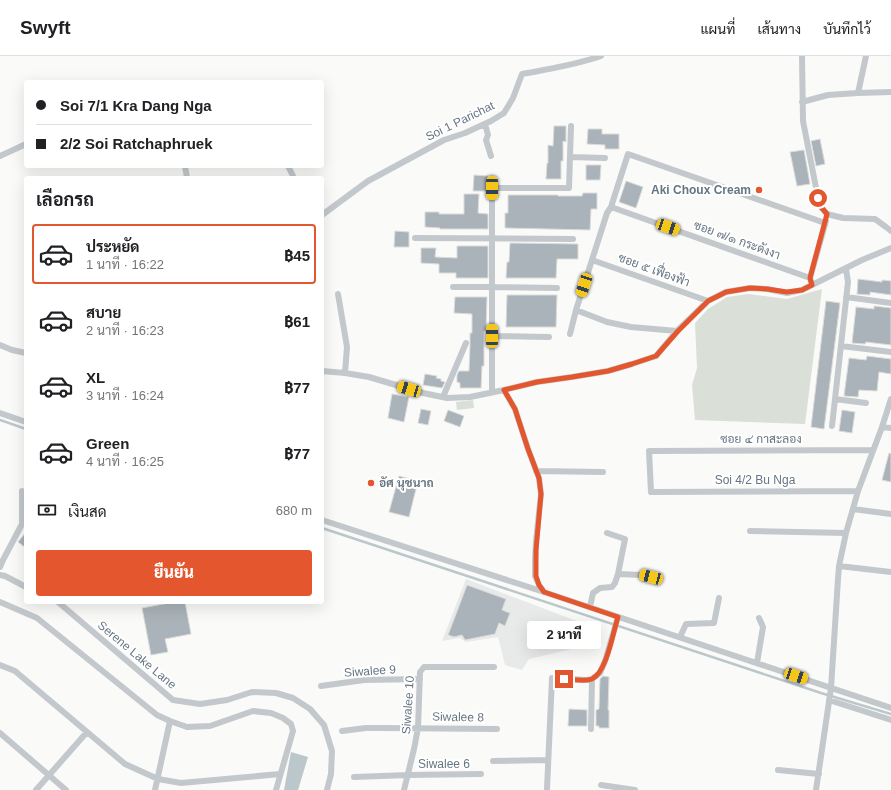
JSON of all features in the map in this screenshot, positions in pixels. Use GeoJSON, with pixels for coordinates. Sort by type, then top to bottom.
{"type":"FeatureCollection","features":[{"type":"Feature","properties":{"kind":"street","name":"Soi 1 Parichat"},"geometry":{"type":"LineString","coordinates":[[324,214],[368,181],[444,140],[485,124],[504,113],[513,98],[522,74],[550,68],[564,67],[601,56]]}},
{"type":"Feature","properties":{"kind":"street"},"geometry":{"type":"LineString","coordinates":[[802,56],[803,121],[821,207],[827,214],[843,218],[875,219],[891,231]]}},
{"type":"Feature","properties":{"kind":"street"},"geometry":{"type":"LineString","coordinates":[[858,93],[866,56]]}},
{"type":"Feature","properties":{"kind":"street"},"geometry":{"type":"LineString","coordinates":[[802,102],[828,95],[891,92]]}},
{"type":"Feature","properties":{"kind":"street"},"geometry":{"type":"LineString","coordinates":[[485,124],[488,135],[486,140],[491,156]]}},
{"type":"Feature","properties":{"kind":"street"},"geometry":{"type":"LineString","coordinates":[[492,392],[492,188],[569,188],[571,126]]}},
{"type":"Feature","properties":{"kind":"street"},"geometry":{"type":"LineString","coordinates":[[0,156],[24,145]]}},
{"type":"Feature","properties":{"kind":"street"},"geometry":{"type":"LineString","coordinates":[[570,334],[576,310],[607,213],[628,154],[825,223]]}},
{"type":"Feature","properties":{"kind":"street"},"geometry":{"type":"LineString","coordinates":[[571,157],[605,158]]}},
{"type":"Feature","properties":{"kind":"street","name":"ซอย ๗/๑ กระดังงา"},"geometry":{"type":"LineString","coordinates":[[610,207],[810,278]]}},
{"type":"Feature","properties":{"kind":"street"},"geometry":{"type":"LineString","coordinates":[[812,285],[810,278],[827,214]]}},
{"type":"Feature","properties":{"kind":"street"},"geometry":{"type":"LineString","coordinates":[[415,238],[573,239]]}},
{"type":"Feature","properties":{"kind":"street"},"geometry":{"type":"LineString","coordinates":[[324,371],[369,377],[423,393],[447,398],[470,397],[537,382],[608,371],[656,356],[708,301],[726,292],[750,288],[787,292],[802,290],[891,248]]}},
{"type":"Feature","properties":{"kind":"street","name":"ซอย ๕ เฟื่องฟ้า"},"geometry":{"type":"LineString","coordinates":[[592,260],[708,301]]}},
{"type":"Feature","properties":{"kind":"street"},"geometry":{"type":"LineString","coordinates":[[832,426],[848,282],[846,269]]}},
{"type":"Feature","properties":{"kind":"street"},"geometry":{"type":"LineString","coordinates":[[453,287],[557,288]]}},
{"type":"Feature","properties":{"kind":"street"},"geometry":{"type":"LineString","coordinates":[[338,294],[347,347],[345,373]]}},
{"type":"Feature","properties":{"kind":"street"},"geometry":{"type":"LineString","coordinates":[[846,297],[891,303]]}},
{"type":"Feature","properties":{"kind":"street"},"geometry":{"type":"LineString","coordinates":[[576,310],[607,322],[625,326],[678,331]]}},
{"type":"Feature","properties":{"kind":"street"},"geometry":{"type":"LineString","coordinates":[[492,336],[548,337]]}},
{"type":"Feature","properties":{"kind":"street"},"geometry":{"type":"LineString","coordinates":[[443,398],[466,343]]}},
{"type":"Feature","properties":{"kind":"street"},"geometry":{"type":"LineString","coordinates":[[0,345],[24,353]]}},
{"type":"Feature","properties":{"kind":"street"},"geometry":{"type":"LineString","coordinates":[[840,346],[891,352]]}},
{"type":"Feature","properties":{"kind":"street"},"geometry":{"type":"LineString","coordinates":[[504,390],[515,409],[539,478],[541,494],[536,553],[536,576],[539,585],[544,592]]}},
{"type":"Feature","properties":{"kind":"street"},"geometry":{"type":"LineString","coordinates":[[835,399],[866,403]]}},
{"type":"Feature","properties":{"kind":"street"},"geometry":{"type":"LineString","coordinates":[[816,790],[831,688],[839,566],[846,533],[858,491],[891,399]]}},
{"type":"Feature","properties":{"kind":"street"},"geometry":{"type":"LineString","coordinates":[[0,413],[24,421]]}},
{"type":"Feature","properties":{"kind":"street"},"geometry":{"type":"LineString","coordinates":[[882,427],[891,428]]}},
{"type":"Feature","properties":{"kind":"street","name":"ซอย ๔ กาสะลอง"},"geometry":{"type":"LineString","coordinates":[[651,492],[649,451],[873,450]]}},
{"type":"Feature","properties":{"kind":"street"},"geometry":{"type":"LineString","coordinates":[[536,471],[603,472]]}},
{"type":"Feature","properties":{"kind":"street"},"geometry":{"type":"LineString","coordinates":[[0,567],[22,524],[22,491]]}},
{"type":"Feature","properties":{"kind":"street","name":"Soi 4/2 Bu Nga"},"geometry":{"type":"LineString","coordinates":[[651,492],[858,491]]}},
{"type":"Feature","properties":{"kind":"street"},"geometry":{"type":"LineString","coordinates":[[853,509],[891,514]]}},
{"type":"Feature","properties":{"kind":"street"},"geometry":{"type":"LineString","coordinates":[[324,521],[590,607],[616,622],[680,637],[891,708]]}},
{"type":"Feature","properties":{"kind":"street"},"geometry":{"type":"LineString","coordinates":[[750,531],[846,533]]}},
{"type":"Feature","properties":{"kind":"street"},"geometry":{"type":"LineString","coordinates":[[590,607],[593,593],[600,588],[612,586],[615,583],[618,574],[625,539],[607,532]]}},
{"type":"Feature","properties":{"kind":"street"},"geometry":{"type":"LineString","coordinates":[[839,566],[891,572]]}},
{"type":"Feature","properties":{"kind":"street"},"geometry":{"type":"LineString","coordinates":[[618,574],[642,575],[659,580]]}},
{"type":"Feature","properties":{"kind":"street"},"geometry":{"type":"LineString","coordinates":[[0,575],[24,586]]}},
{"type":"Feature","properties":{"kind":"street"},"geometry":{"type":"LineString","coordinates":[[680,637],[686,624],[714,623],[718,598]]}},
{"type":"Feature","properties":{"kind":"street"},"geometry":{"type":"LineString","coordinates":[[0,602],[37,618],[157,715],[170,722],[187,727],[210,726],[253,711],[271,713],[283,718],[291,724],[293,731],[276,790]]}},
{"type":"Feature","properties":{"kind":"street","name":"Serene Lake Lane"},"geometry":{"type":"LineString","coordinates":[[60,604],[173,700],[200,704],[227,700],[252,692],[276,693],[293,698],[310,709],[324,725],[332,751],[331,774],[327,790]]}},
{"type":"Feature","properties":{"kind":"street"},"geometry":{"type":"LineString","coordinates":[[757,663],[763,626],[759,618]]}},
{"type":"Feature","properties":{"kind":"street"},"geometry":{"type":"LineString","coordinates":[[547,789],[552,678],[587,680],[592,679],[600,673],[616,622]]}},
{"type":"Feature","properties":{"kind":"street"},"geometry":{"type":"LineString","coordinates":[[0,665],[15,671],[125,764],[158,779],[181,783],[280,774]]}},
{"type":"Feature","properties":{"kind":"street","name":"Siwalee 10"},"geometry":{"type":"LineString","coordinates":[[404,790],[418,728],[420,672],[424,668],[494,667]]}},
{"type":"Feature","properties":{"kind":"street"},"geometry":{"type":"LineString","coordinates":[[591,729],[592,679]]}},
{"type":"Feature","properties":{"kind":"street","name":"Siwalee 9"},"geometry":{"type":"LineString","coordinates":[[321,686],[364,680],[420,680]]}},
{"type":"Feature","properties":{"kind":"street"},"geometry":{"type":"LineString","coordinates":[[829,700],[891,720]]}},
{"type":"Feature","properties":{"kind":"street"},"geometry":{"type":"LineString","coordinates":[[155,790],[170,722]]}},
{"type":"Feature","properties":{"kind":"street","name":"Siwalee 8"},"geometry":{"type":"LineString","coordinates":[[342,731],[366,728],[497,729]]}},
{"type":"Feature","properties":{"kind":"street"},"geometry":{"type":"LineString","coordinates":[[36,790],[88,732]]}},
{"type":"Feature","properties":{"kind":"street"},"geometry":{"type":"LineString","coordinates":[[0,733],[66,790]]}},
{"type":"Feature","properties":{"kind":"street"},"geometry":{"type":"LineString","coordinates":[[493,761],[548,760]]}},
{"type":"Feature","properties":{"kind":"street"},"geometry":{"type":"LineString","coordinates":[[778,770],[819,774]]}},
{"type":"Feature","properties":{"kind":"street","name":"Siwalee 6"},"geometry":{"type":"LineString","coordinates":[[354,777],[481,774]]}},
{"type":"Feature","properties":{"kind":"street"},"geometry":{"type":"LineString","coordinates":[[601,785],[634,790]]}},
{"type":"Feature","properties":{"kind":"shaded area"},"geometry":{"type":"Polygon","coordinates":[[[822,289],[805,424],[695,420],[692,385],[697,368],[695,323],[708,309],[727,297],[748,294],[787,299],[822,289]]]}},
{"type":"Feature","properties":{"kind":"shaded area"},"geometry":{"type":"Polygon","coordinates":[[[473,400],[474,408],[457,410],[456,402],[473,400]]]}},
{"type":"Feature","properties":{"kind":"shaded area"},"geometry":{"type":"Polygon","coordinates":[[[466,579],[582,623],[572,649],[529,659],[522,670],[505,665],[498,637],[466,642],[460,638],[442,641],[466,579]]]}},
{"type":"Feature","properties":{"kind":"shaded area"},"geometry":{"type":"Polygon","coordinates":[[[291,752],[308,757],[298,790],[284,790],[291,752]]]}},
{"type":"Feature","properties":{"kind":"building"},"geometry":{"type":"Polygon","coordinates":[[[554,126],[566,126],[566,142],[563,141],[563,161],[561,161],[561,179],[546,179],[548,145],[553,146],[554,126]]]}},
{"type":"Feature","properties":{"kind":"building"},"geometry":{"type":"Polygon","coordinates":[[[588,129],[602,129],[602,134],[619,134],[619,149],[605,149],[605,145],[587,144],[588,129]]]}},
{"type":"Feature","properties":{"kind":"building"},"geometry":{"type":"Polygon","coordinates":[[[820,139],[825,164],[816,166],[811,141],[820,139]]]}},
{"type":"Feature","properties":{"kind":"building"},"geometry":{"type":"Polygon","coordinates":[[[804,150],[810,184],[797,186],[790,152],[804,150]]]}},
{"type":"Feature","properties":{"kind":"building"},"geometry":{"type":"Polygon","coordinates":[[[586,165],[601,165],[600,180],[586,180],[586,165]]]}},
{"type":"Feature","properties":{"kind":"building"},"geometry":{"type":"Polygon","coordinates":[[[474,175],[488,176],[488,191],[473,191],[474,175]]]}},
{"type":"Feature","properties":{"kind":"building"},"geometry":{"type":"Polygon","coordinates":[[[626,181],[643,187],[636,208],[619,202],[626,181]]]}},
{"type":"Feature","properties":{"kind":"building"},"geometry":{"type":"Polygon","coordinates":[[[583,193],[597,193],[597,209],[591,209],[590,230],[505,228],[505,213],[508,213],[508,195],[582,196],[583,193]]]}},
{"type":"Feature","properties":{"kind":"building"},"geometry":{"type":"Polygon","coordinates":[[[464,194],[479,194],[478,213],[488,214],[488,229],[440,229],[425,227],[425,212],[439,212],[439,214],[464,214],[464,194]]]}},
{"type":"Feature","properties":{"kind":"building"},"geometry":{"type":"Polygon","coordinates":[[[395,231],[409,232],[409,247],[394,247],[395,231]]]}},
{"type":"Feature","properties":{"kind":"building"},"geometry":{"type":"Polygon","coordinates":[[[510,243],[578,244],[578,259],[557,259],[556,278],[506,278],[510,243]]]}},
{"type":"Feature","properties":{"kind":"building"},"geometry":{"type":"Polygon","coordinates":[[[457,246],[488,246],[488,278],[456,278],[456,273],[439,273],[439,264],[421,263],[421,248],[436,248],[435,257],[457,258],[457,246]]]}},
{"type":"Feature","properties":{"kind":"building"},"geometry":{"type":"Polygon","coordinates":[[[858,279],[882,282],[882,280],[891,281],[891,295],[870,292],[870,295],[857,294],[858,279]]]}},
{"type":"Feature","properties":{"kind":"building"},"geometry":{"type":"Polygon","coordinates":[[[507,295],[557,295],[556,327],[506,327],[507,295]]]}},
{"type":"Feature","properties":{"kind":"building"},"geometry":{"type":"Polygon","coordinates":[[[455,297],[487,297],[486,331],[484,331],[484,366],[482,366],[481,388],[460,388],[460,383],[457,382],[457,375],[459,371],[469,371],[472,314],[454,313],[455,297]]]}},
{"type":"Feature","properties":{"kind":"building"},"geometry":{"type":"Polygon","coordinates":[[[826,301],[840,303],[824,429],[811,427],[826,301]]]}},
{"type":"Feature","properties":{"kind":"building"},"geometry":{"type":"Polygon","coordinates":[[[874,306],[891,308],[891,345],[866,342],[865,344],[852,343],[856,307],[874,309],[874,306]]]}},
{"type":"Feature","properties":{"kind":"building"},"geometry":{"type":"Polygon","coordinates":[[[867,356],[891,359],[891,374],[879,372],[877,391],[859,390],[858,397],[844,396],[849,358],[866,360],[867,356]]]}},
{"type":"Feature","properties":{"kind":"building"},"geometry":{"type":"Polygon","coordinates":[[[425,374],[437,376],[436,378],[445,382],[442,388],[423,385],[425,374]]]}},
{"type":"Feature","properties":{"kind":"building"},"geometry":{"type":"Polygon","coordinates":[[[392,394],[409,397],[404,422],[388,418],[392,394]]]}},
{"type":"Feature","properties":{"kind":"building"},"geometry":{"type":"Polygon","coordinates":[[[421,409],[431,411],[428,425],[418,423],[421,409]]]}},
{"type":"Feature","properties":{"kind":"building"},"geometry":{"type":"Polygon","coordinates":[[[448,410],[464,416],[460,427],[444,421],[448,410]]]}},
{"type":"Feature","properties":{"kind":"building"},"geometry":{"type":"Polygon","coordinates":[[[842,410],[855,412],[852,433],[839,431],[842,410]]]}},
{"type":"Feature","properties":{"kind":"building"},"geometry":{"type":"Polygon","coordinates":[[[889,453],[891,454],[891,482],[882,480],[889,453]]]}},
{"type":"Feature","properties":{"kind":"building"},"geometry":{"type":"Polygon","coordinates":[[[399,476],[418,481],[409,517],[389,512],[399,476]]]}},
{"type":"Feature","properties":{"kind":"building"},"geometry":{"type":"Polygon","coordinates":[[[24,534],[24,546],[18,542],[24,534]]]}},
{"type":"Feature","properties":{"kind":"building"},"geometry":{"type":"Polygon","coordinates":[[[467,585],[506,599],[502,610],[510,613],[505,626],[499,623],[495,634],[465,640],[462,635],[454,637],[448,635],[467,585]]]}},
{"type":"Feature","properties":{"kind":"building"},"geometry":{"type":"Polygon","coordinates":[[[164,604],[185,604],[191,634],[165,639],[168,652],[151,655],[142,608],[164,604]]]}},
{"type":"Feature","properties":{"kind":"building"},"geometry":{"type":"Polygon","coordinates":[[[603,676],[609,677],[609,728],[599,728],[599,726],[596,726],[596,710],[599,709],[600,679],[603,676]]]}},
{"type":"Feature","properties":{"kind":"building"},"geometry":{"type":"Polygon","coordinates":[[[569,709],[587,710],[587,726],[568,726],[569,709]]]}},
{"type":"Feature","properties":{"kind":"waterway"},"geometry":{"type":"LineString","coordinates":[[0,420],[24,428]]}},
{"type":"Feature","properties":{"kind":"waterway"},"geometry":{"type":"LineString","coordinates":[[324,529],[821,693],[891,714]]}},
{"type":"Feature","properties":{"kind":"place","name":"Aki Choux Cream"},"geometry":{"type":"Point","coordinates":[759,190]}},
{"type":"Feature","properties":{"kind":"place","name":"อัศ นุชนาถ"},"geometry":{"type":"Point","coordinates":[371,483]}},
{"type":"Feature","properties":{"kind":"route"},"geometry":{"type":"LineString","coordinates":[[564,679],[587,680],[592,679],[600,673],[618,617],[544,592],[539,585],[536,576],[535,560],[541,494],[539,478],[515,409],[504,390],[537,382],[608,371],[656,356],[708,301],[726,292],[750,288],[787,292],[802,290],[812,285],[810,278],[827,214],[821,207],[818,198]]}}]}
